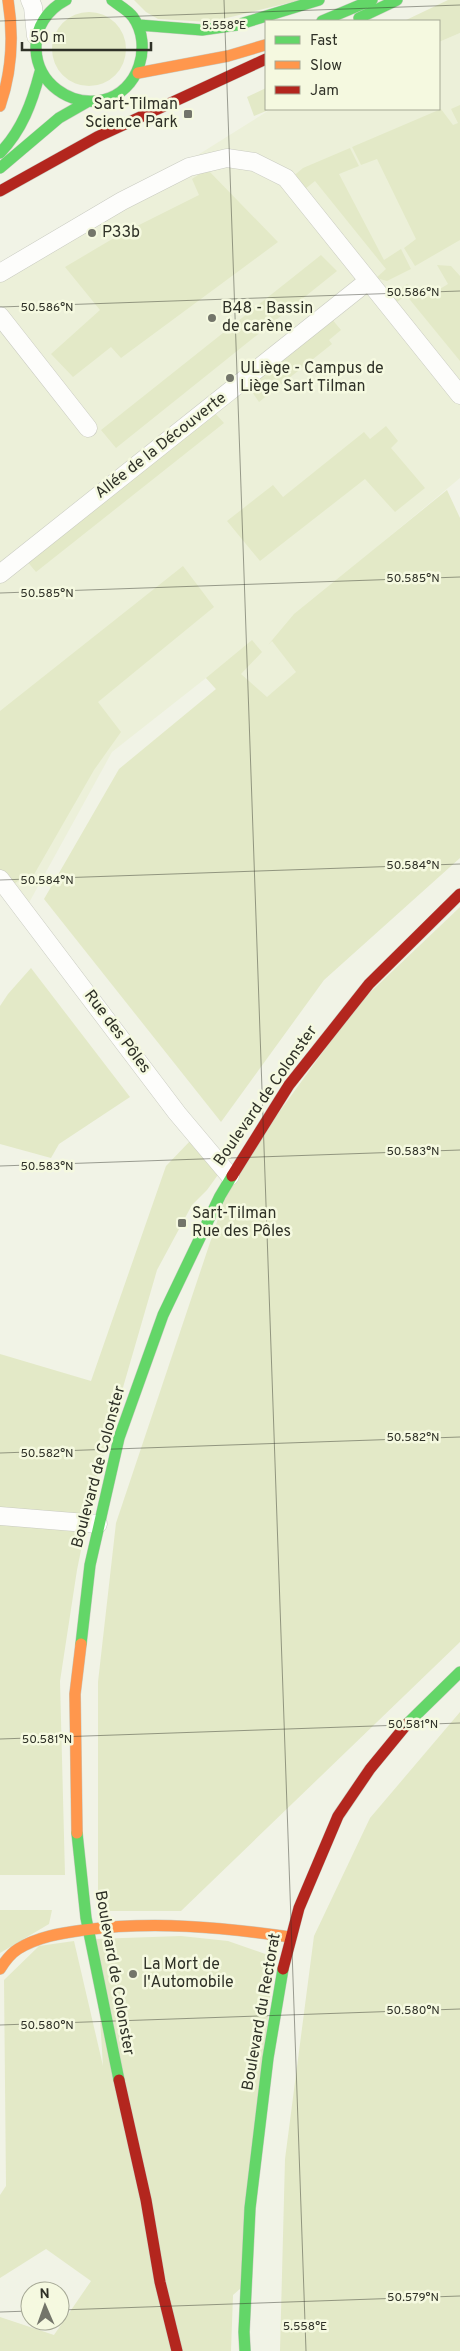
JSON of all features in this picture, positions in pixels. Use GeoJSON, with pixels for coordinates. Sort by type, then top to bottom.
{"type":"FeatureCollection","features":[{"type":"Feature","properties":{"kind":"main road"},"geometry":{"type":"LineString","coordinates":[[0,106],[10,75],[11,17],[8,0]]}},
{"type":"Feature","properties":{"kind":"main road"},"geometry":{"type":"LineString","coordinates":[[66,0],[58,4],[44,18],[36,36],[35,54],[40,72],[52,87],[68,98],[87,102],[108,99],[125,89],[138,73],[143,57],[144,41],[139,25],[125,7],[112,0]]}},
{"type":"Feature","properties":{"kind":"main road"},"geometry":{"type":"LineString","coordinates":[[139,25],[202,30],[237,25],[319,0]]}},
{"type":"Feature","properties":{"kind":"main road"},"geometry":{"type":"LineString","coordinates":[[324,20],[372,0]]}},
{"type":"Feature","properties":{"kind":"main road"},"geometry":{"type":"LineString","coordinates":[[354,20],[397,0]]}},
{"type":"Feature","properties":{"kind":"main road"},"geometry":{"type":"LineString","coordinates":[[138,73],[177,64],[228,56],[265,45]]}},
{"type":"Feature","properties":{"kind":"main road"},"geometry":{"type":"LineString","coordinates":[[0,192],[40,166],[265,59]]}},
{"type":"Feature","properties":{"kind":"main road"},"geometry":{"type":"LineString","coordinates":[[0,153],[24,124],[35,95],[40,72]]}},
{"type":"Feature","properties":{"kind":"main road"},"geometry":{"type":"LineString","coordinates":[[0,168],[59,118],[87,102]]}},
{"type":"Feature","properties":{"kind":"main road","name":"Boulevard de Colonster"},"geometry":{"type":"LineString","coordinates":[[177,2351],[160,2283],[144,2191],[106,2026],[87,1930],[76,1818],[76,1683],[84,1608],[98,1524],[124,1427],[150,1348],[181,1274],[230,1176],[311,1055],[352,1004],[405,947],[460,894]]}},
{"type":"Feature","properties":{"kind":"main road","name":"Boulevard du Rectorat"},"geometry":{"type":"LineString","coordinates":[[245,2351],[244,2332],[250,2208],[271,2040],[290,1937],[308,1885],[338,1816],[387,1746],[416,1714],[460,1672]]}},
{"type":"Feature","properties":{"kind":"main road"},"geometry":{"type":"LineString","coordinates":[[0,1969],[7,1959],[19,1948],[58,1935],[87,1930],[135,1925],[184,1924],[229,1928],[290,1937]]}},
{"type":"Feature","properties":{"kind":"street"},"geometry":{"type":"LineString","coordinates":[[30,0],[36,36]]}},
{"type":"Feature","properties":{"kind":"street"},"geometry":{"type":"LineString","coordinates":[[0,273],[122,201],[188,167],[227,158],[254,162],[286,178],[460,395]]}},
{"type":"Feature","properties":{"kind":"street","name":"Allée de la Découverte"},"geometry":{"type":"LineString","coordinates":[[0,574],[368,281]]}},
{"type":"Feature","properties":{"kind":"street"},"geometry":{"type":"LineString","coordinates":[[0,316],[88,428]]}},
{"type":"Feature","properties":{"kind":"street","name":"Rue des Pôles"},"geometry":{"type":"LineString","coordinates":[[3,882],[177,1112],[230,1176]]}},
{"type":"Feature","properties":{"kind":"street"},"geometry":{"type":"LineString","coordinates":[[0,1516],[98,1524]]}},
{"type":"Feature","properties":{"kind":"shaded area"},"geometry":{"type":"Polygon","coordinates":[[[134,0],[301,0],[210,22],[158,19],[146,12],[134,0]]]}},
{"type":"Feature","properties":{"kind":"shaded area"},"geometry":{"type":"Polygon","coordinates":[[[448,0],[460,0],[460,33],[440,42],[440,20],[406,20],[448,0]]]}},
{"type":"Feature","properties":{"kind":"shaded area"},"geometry":{"type":"Polygon","coordinates":[[[89,12],[110,18],[120,28],[126,49],[120,70],[110,80],[89,86],[68,80],[58,70],[52,49],[58,28],[68,18],[89,12]]]}},
{"type":"Feature","properties":{"kind":"shaded area","name":"ULiège - Campus de Liège Sart Tilman"},"geometry":{"type":"Polygon","coordinates":[[[460,33],[460,478],[324,591],[285,766],[206,678],[112,752],[25,910],[0,880],[0,279],[269,110],[440,110],[440,42],[460,33]]]}},
{"type":"Feature","properties":{"kind":"shaded area"},"geometry":{"type":"Polygon","coordinates":[[[265,88],[265,110],[269,110],[254,116],[247,97],[265,88]]]}},
{"type":"Feature","properties":{"kind":"shaded area"},"geometry":{"type":"Polygon","coordinates":[[[460,105],[460,240],[415,266],[404,248],[416,239],[377,159],[361,165],[352,147],[441,109],[453,125],[458,123],[451,109],[460,105]]]}},
{"type":"Feature","properties":{"kind":"shaded area"},"geometry":{"type":"Polygon","coordinates":[[[350,148],[359,166],[339,174],[384,260],[401,249],[411,269],[387,281],[376,278],[386,269],[315,181],[305,189],[291,178],[303,168],[350,148]]]}},
{"type":"Feature","properties":{"kind":"shaded area"},"geometry":{"type":"Polygon","coordinates":[[[207,169],[278,242],[121,358],[111,347],[73,377],[51,354],[100,310],[65,267],[119,235],[199,195],[192,179],[207,169]]]}},
{"type":"Feature","properties":{"kind":"shaded area"},"geometry":{"type":"Polygon","coordinates":[[[321,255],[337,271],[116,448],[101,430],[321,255]]]}},
{"type":"Feature","properties":{"kind":"shaded area"},"geometry":{"type":"Polygon","coordinates":[[[437,265],[451,266],[460,276],[460,361],[406,295],[396,303],[397,294],[407,284],[422,300],[448,284],[437,265]]]}},
{"type":"Feature","properties":{"kind":"shaded area"},"geometry":{"type":"Polygon","coordinates":[[[331,318],[341,330],[329,340],[332,344],[259,402],[248,386],[331,318]]]}},
{"type":"Feature","properties":{"kind":"shaded area"},"geometry":{"type":"Polygon","coordinates":[[[213,411],[224,423],[36,572],[26,560],[213,411]]]}},
{"type":"Feature","properties":{"kind":"shaded area"},"geometry":{"type":"Polygon","coordinates":[[[386,426],[398,441],[391,448],[425,488],[395,512],[365,479],[260,561],[227,521],[273,485],[283,497],[364,432],[370,439],[386,426]]]}},
{"type":"Feature","properties":{"kind":"shaded area"},"geometry":{"type":"Polygon","coordinates":[[[447,490],[460,518],[460,858],[324,980],[221,1122],[44,899],[119,769],[216,689],[206,678],[252,640],[262,652],[241,674],[267,697],[296,672],[272,641],[268,645],[294,614],[447,490]]]}},
{"type":"Feature","properties":{"kind":"shaded area"},"geometry":{"type":"Polygon","coordinates":[[[183,566],[214,607],[98,702],[121,732],[94,770],[28,885],[22,878],[10,887],[0,871],[0,711],[183,566]]]}},
{"type":"Feature","properties":{"kind":"shaded area"},"geometry":{"type":"Polygon","coordinates":[[[460,907],[460,1642],[181,1911],[98,1911],[98,1682],[116,1523],[232,1177],[357,1005],[460,907]]]}},
{"type":"Feature","properties":{"kind":"shaded area"},"geometry":{"type":"Polygon","coordinates":[[[31,968],[130,1097],[59,1144],[51,1158],[0,1144],[0,1006],[31,968]]]}},
{"type":"Feature","properties":{"kind":"shaded area"},"geometry":{"type":"Polygon","coordinates":[[[191,1140],[220,1172],[207,1190],[192,1205],[157,1270],[93,1491],[77,1570],[60,1681],[65,1875],[0,1875],[0,1354],[91,1381],[166,1166],[191,1140]]]}},
{"type":"Feature","properties":{"kind":"shaded area"},"geometry":{"type":"Polygon","coordinates":[[[460,1712],[460,2351],[280,2351],[285,2159],[314,1936],[370,1818],[460,1712]]]}},
{"type":"Feature","properties":{"kind":"shaded area"},"geometry":{"type":"Polygon","coordinates":[[[0,1910],[52,1910],[49,1924],[0,1953],[0,1910]]]}},
{"type":"Feature","properties":{"kind":"shaded area"},"geometry":{"type":"Polygon","coordinates":[[[181,1936],[228,1941],[274,1957],[241,2288],[233,2295],[231,2351],[0,2351],[0,2317],[20,2324],[20,2331],[42,2331],[54,2335],[57,2331],[70,2331],[70,2312],[91,2281],[46,2249],[0,2278],[0,2195],[6,2186],[4,1980],[39,1946],[74,1941],[103,2066],[95,1939],[181,1936]]]}},
{"type":"Feature","properties":{"kind":"traffic: fast"},"geometry":{"type":"LineString","coordinates":[[66,0],[48,14],[40,27],[36,41],[38,61],[42,72],[58,90],[79,100],[91,101],[103,100],[126,88],[134,78],[142,53],[139,28],[133,17],[112,0]]}},
{"type":"Feature","properties":{"kind":"traffic: fast"},"geometry":{"type":"LineString","coordinates":[[139,25],[202,30],[237,25],[319,0]]}},
{"type":"Feature","properties":{"kind":"traffic: fast"},"geometry":{"type":"LineString","coordinates":[[324,20],[372,0]]}},
{"type":"Feature","properties":{"kind":"traffic: fast"},"geometry":{"type":"LineString","coordinates":[[359,18],[397,0]]}},
{"type":"Feature","properties":{"kind":"traffic: fast"},"geometry":{"type":"LineString","coordinates":[[0,153],[8,144],[25,116],[40,72]]}},
{"type":"Feature","properties":{"kind":"traffic: fast"},"geometry":{"type":"LineString","coordinates":[[0,168],[59,118],[87,102]]}},
{"type":"Feature","properties":{"kind":"traffic: fast"},"geometry":{"type":"LineString","coordinates":[[81,1644],[90,1565],[119,1438],[163,1315],[220,1196],[232,1176]]}},
{"type":"Feature","properties":{"kind":"traffic: fast"},"geometry":{"type":"LineString","coordinates":[[407,1724],[460,1672]]}},
{"type":"Feature","properties":{"kind":"traffic: fast"},"geometry":{"type":"LineString","coordinates":[[77,1833],[86,1918],[119,2080]]}},
{"type":"Feature","properties":{"kind":"traffic: fast"},"geometry":{"type":"LineString","coordinates":[[245,2351],[244,2332],[250,2208],[268,2058],[283,1969]]}},
{"type":"Feature","properties":{"kind":"traffic: slow"},"geometry":{"type":"LineString","coordinates":[[0,106],[11,54],[8,0]]}},
{"type":"Feature","properties":{"kind":"traffic: slow"},"geometry":{"type":"LineString","coordinates":[[138,73],[228,56],[265,45]]}},
{"type":"Feature","properties":{"kind":"traffic: slow"},"geometry":{"type":"LineString","coordinates":[[77,1833],[75,1694],[81,1644]]}},
{"type":"Feature","properties":{"kind":"traffic: slow"},"geometry":{"type":"LineString","coordinates":[[0,1969],[13,1953],[33,1941],[50,1936],[110,1927],[187,1926],[290,1937]]}},
{"type":"Feature","properties":{"kind":"traffic: jam"},"geometry":{"type":"LineString","coordinates":[[0,191],[97,137],[265,59]]}},
{"type":"Feature","properties":{"kind":"traffic: jam"},"geometry":{"type":"LineString","coordinates":[[232,1176],[289,1085],[369,984],[460,894]]}},
{"type":"Feature","properties":{"kind":"traffic: jam"},"geometry":{"type":"LineString","coordinates":[[283,1969],[299,1908],[338,1816],[370,1769],[407,1724]]}},
{"type":"Feature","properties":{"kind":"traffic: jam"},"geometry":{"type":"LineString","coordinates":[[119,2080],[146,2200],[160,2282],[177,2351]]}},
{"type":"Feature","properties":{"kind":"place","name":"Sart-Tilman Science Park"},"geometry":{"type":"Point","coordinates":[188,114]}},
{"type":"Feature","properties":{"kind":"place","name":"P33b"},"geometry":{"type":"Point","coordinates":[92,233]}},
{"type":"Feature","properties":{"kind":"place","name":"B48 - Bassin de carène"},"geometry":{"type":"Point","coordinates":[212,318]}},
{"type":"Feature","properties":{"kind":"place","name":"ULiège - Campus de Liège Sart Tilman"},"geometry":{"type":"Point","coordinates":[230,378]}},
{"type":"Feature","properties":{"kind":"place","name":"Sart-Tilman Rue des Pôles"},"geometry":{"type":"Point","coordinates":[182,1223]}},
{"type":"Feature","properties":{"kind":"place","name":"La Mort de l'Automobile"},"geometry":{"type":"Point","coordinates":[133,1974]}}]}
